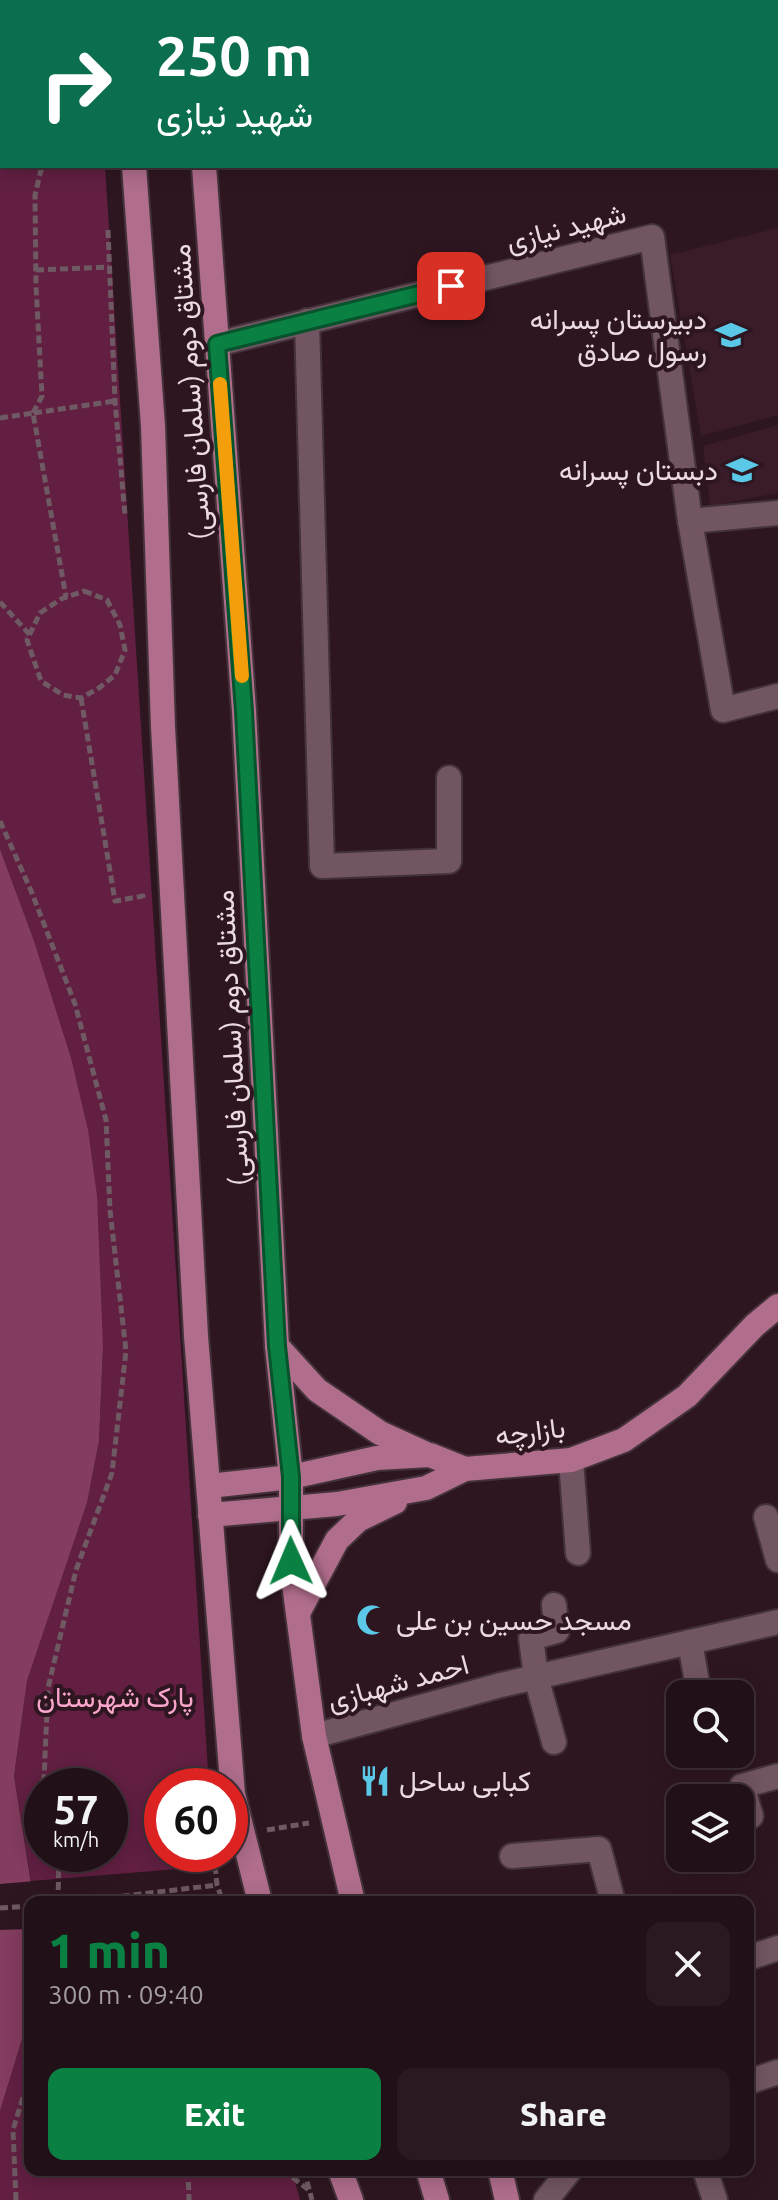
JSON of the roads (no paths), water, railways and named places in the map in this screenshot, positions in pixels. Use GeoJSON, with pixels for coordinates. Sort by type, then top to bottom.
{"type":"FeatureCollection","features":[{"type":"Feature","properties":{"kind":"main road","name":"مشتاق دوم (سلمان فارسی)"},"geometry":{"type":"LineString","coordinates":[[134,168],[153,426],[163,727],[196,1336],[233,1794],[258,1896]]}},
{"type":"Feature","properties":{"kind":"main road","name":"مشتاق دوم (سلمان فارسی)"},"geometry":{"type":"LineString","coordinates":[[204,168],[244,711],[277,1346],[291,1477],[291,1561],[314,1736],[352,1896]]}},
{"type":"Feature","properties":{"kind":"main road","name":"بازارچه"},"geometry":{"type":"LineString","coordinates":[[210,1515],[337,1504],[426,1488],[465,1469],[571,1460],[624,1440],[687,1396],[755,1325],[778,1306]]}},
{"type":"Feature","properties":{"kind":"main road"},"geometry":{"type":"LineString","coordinates":[[277,1346],[317,1390],[380,1433],[465,1469]]}},
{"type":"Feature","properties":{"kind":"main road"},"geometry":{"type":"LineString","coordinates":[[209,1486],[291,1477],[377,1458],[430,1455]]}},
{"type":"Feature","properties":{"kind":"main road"},"geometry":{"type":"LineString","coordinates":[[298,1613],[337,1540],[358,1520],[426,1488]]}},
{"type":"Feature","properties":{"kind":"main road"},"geometry":{"type":"LineString","coordinates":[[342,2176],[351,2200]]}},
{"type":"Feature","properties":{"kind":"main road"},"geometry":{"type":"LineString","coordinates":[[430,2176],[437,2200]]}},
{"type":"Feature","properties":{"kind":"main road"},"geometry":{"type":"LineString","coordinates":[[501,2176],[507,2200]]}},
{"type":"Feature","properties":{"kind":"street","name":"شهید نیازی"},"geometry":{"type":"LineString","coordinates":[[217,344],[652,237],[690,521],[723,710],[778,696]]}},
{"type":"Feature","properties":{"kind":"street"},"geometry":{"type":"LineString","coordinates":[[307,321],[322,866],[449,861],[449,778]]}},
{"type":"Feature","properties":{"kind":"street"},"geometry":{"type":"LineString","coordinates":[[690,521],[778,513]]}},
{"type":"Feature","properties":{"kind":"street"},"geometry":{"type":"LineString","coordinates":[[571,1460],[578,1553]]}},
{"type":"Feature","properties":{"kind":"street"},"geometry":{"type":"LineString","coordinates":[[766,1517],[778,1560]]}},
{"type":"Feature","properties":{"kind":"street"},"geometry":{"type":"LineString","coordinates":[[554,1605],[557,1631],[531,1638],[536,1677],[554,1742]]}},
{"type":"Feature","properties":{"kind":"street","name":"احمد شهبازی"},"geometry":{"type":"LineString","coordinates":[[314,1736],[536,1677],[778,1622]]}},
{"type":"Feature","properties":{"kind":"street"},"geometry":{"type":"LineString","coordinates":[[690,1642],[697,1680]]}},
{"type":"Feature","properties":{"kind":"street"},"geometry":{"type":"LineString","coordinates":[[749,1784],[778,1776]]}},
{"type":"Feature","properties":{"kind":"street"},"geometry":{"type":"LineString","coordinates":[[512,1856],[599,1849],[611,1896]]}},
{"type":"Feature","properties":{"kind":"street"},"geometry":{"type":"LineString","coordinates":[[754,1956],[778,1948]]}},
{"type":"Feature","properties":{"kind":"street"},"geometry":{"type":"LineString","coordinates":[[754,2080],[778,2072]]}},
{"type":"Feature","properties":{"kind":"street"},"geometry":{"type":"LineString","coordinates":[[546,2200],[565,2176]]}},
{"type":"Feature","properties":{"kind":"street"},"geometry":{"type":"LineString","coordinates":[[707,2176],[715,2200]]}},
{"type":"Feature","properties":{"kind":"place","name":"دبیرستان پسرانه رسول صادق"},"geometry":{"type":"Point","coordinates":[731,335]}},
{"type":"Feature","properties":{"kind":"place","name":"دبستان پسرانه"},"geometry":{"type":"Point","coordinates":[742,470]}},
{"type":"Feature","properties":{"kind":"place","name":"مسجد حسین بن علی"},"geometry":{"type":"Point","coordinates":[372,1620]}},
{"type":"Feature","properties":{"kind":"place","name":"کبابی ساحل"},"geometry":{"type":"Point","coordinates":[375,1781]}},
{"type":"Feature","properties":{"kind":"park label","name":"پارک شهرستان"},"geometry":{"type":"Point","coordinates":[115,1697]}}]}
